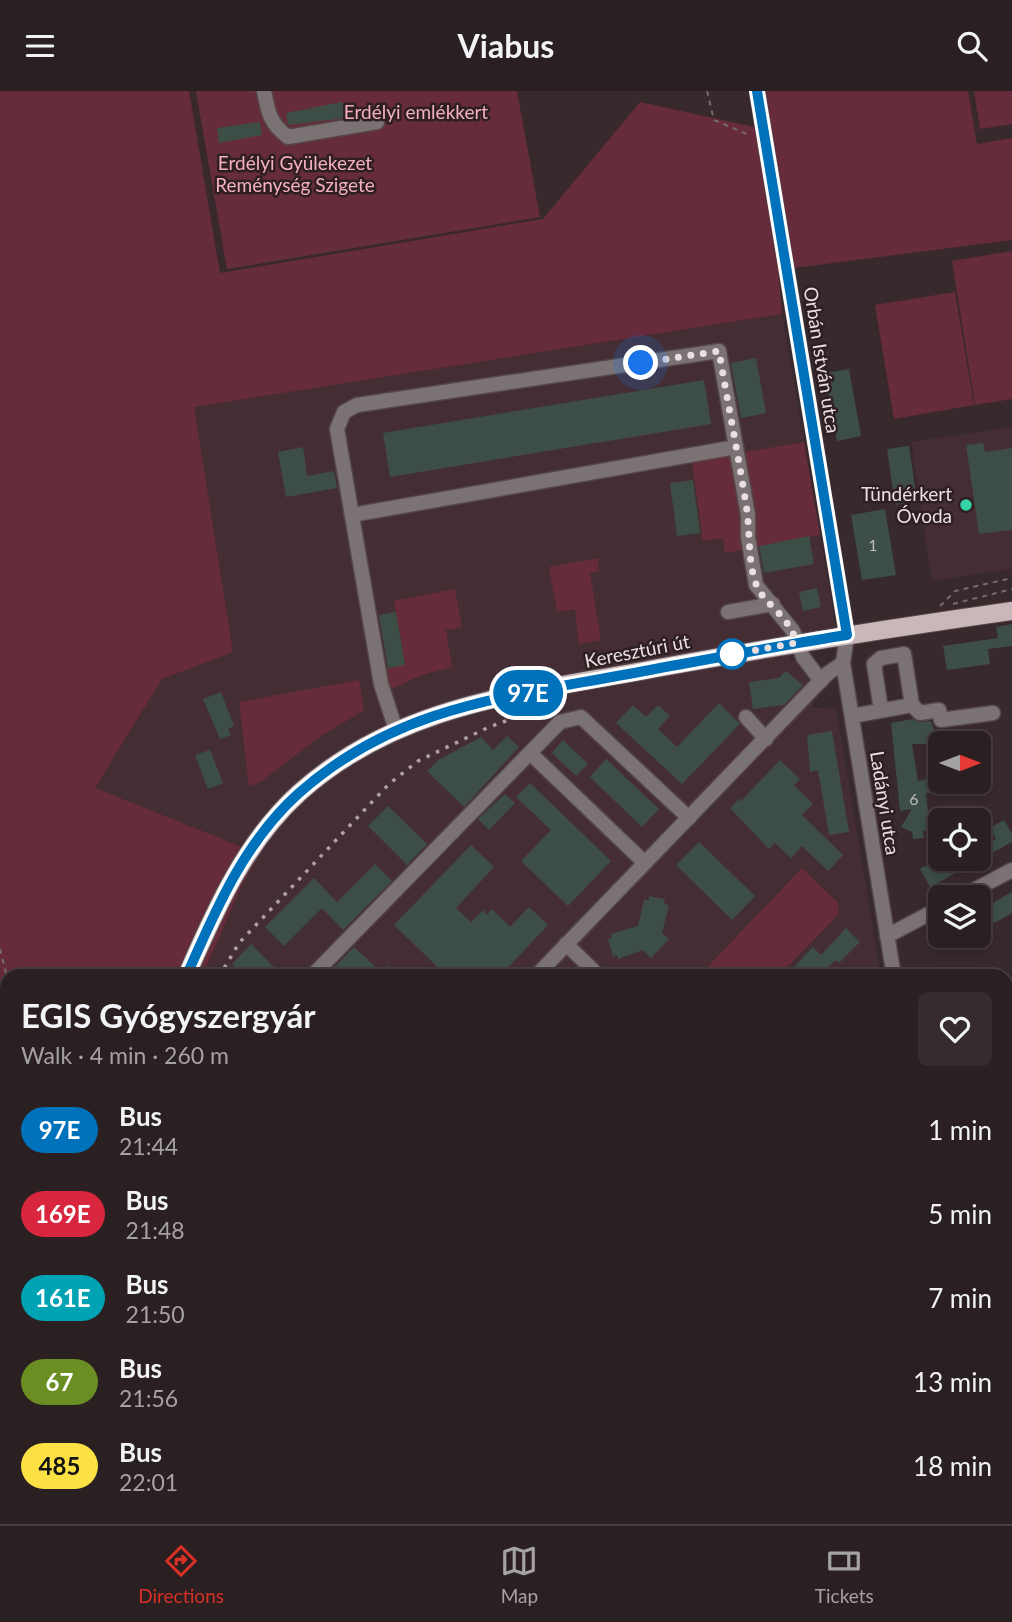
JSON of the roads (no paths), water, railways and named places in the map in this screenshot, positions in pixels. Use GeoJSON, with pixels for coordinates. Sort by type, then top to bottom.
{"type":"FeatureCollection","features":[{"type":"Feature","properties":{"kind":"main road","name":"Keresztúri út"},"geometry":{"type":"LineString","coordinates":[[190,969],[228,887],[271,823],[298,794],[335,765],[396,730],[453,708],[796,643],[1012,611]]}},
{"type":"Feature","properties":{"kind":"street"},"geometry":{"type":"LineString","coordinates":[[264,91],[268,116],[276,128],[288,137],[377,122]]}},
{"type":"Feature","properties":{"kind":"street","name":"Orbán István utca"},"geometry":{"type":"LineString","coordinates":[[757,91],[847,635]]}},
{"type":"Feature","properties":{"kind":"street"},"geometry":{"type":"LineString","coordinates":[[396,730],[381,684],[337,429],[344,412],[357,405],[719,351],[748,515],[754,577],[768,601],[793,631],[796,643],[821,681]]}},
{"type":"Feature","properties":{"kind":"street"},"geometry":{"type":"LineString","coordinates":[[352,515],[736,447]]}},
{"type":"Feature","properties":{"kind":"street"},"geometry":{"type":"LineString","coordinates":[[728,607],[768,601]]}},
{"type":"Feature","properties":{"kind":"street","name":"Ladányi utca"},"geometry":{"type":"LineString","coordinates":[[847,635],[843,663],[893,969]]}},
{"type":"Feature","properties":{"kind":"street"},"geometry":{"type":"LineString","coordinates":[[881,711],[874,664],[881,658],[904,655],[912,705],[920,713],[939,710],[941,720],[993,713]]}},
{"type":"Feature","properties":{"kind":"street"},"geometry":{"type":"LineString","coordinates":[[543,969],[821,681],[843,663]]}},
{"type":"Feature","properties":{"kind":"street"},"geometry":{"type":"LineString","coordinates":[[852,716],[912,705]]}},
{"type":"Feature","properties":{"kind":"street"},"geometry":{"type":"LineString","coordinates":[[319,969],[560,722],[581,717],[689,818]]}},
{"type":"Feature","properties":{"kind":"street"},"geometry":{"type":"LineString","coordinates":[[746,717],[766,739]]}},
{"type":"Feature","properties":{"kind":"street"},"geometry":{"type":"LineString","coordinates":[[530,753],[645,863]]}},
{"type":"Feature","properties":{"kind":"street"},"geometry":{"type":"LineString","coordinates":[[984,885],[1012,870]]}},
{"type":"Feature","properties":{"kind":"street"},"geometry":{"type":"LineString","coordinates":[[887,936],[928,914]]}},
{"type":"Feature","properties":{"kind":"street"},"geometry":{"type":"LineString","coordinates":[[566,944],[592,969]]}},
{"type":"Feature","properties":{"kind":"railway"},"geometry":{"type":"LineString","coordinates":[[224,969],[239,943],[389,784],[418,761],[487,728],[540,708]]}},
{"type":"Feature","properties":{"kind":"place","name":"Tündérkert Óvoda"},"geometry":{"type":"Point","coordinates":[966,505]}},
{"type":"Feature","properties":{"kind":"park label","name":"Erdélyi emlékkert"},"geometry":{"type":"Point","coordinates":[416,112]}},
{"type":"Feature","properties":{"kind":"park label","name":"Erdélyi Gyülekezet Reménység Szigete"},"geometry":{"type":"Point","coordinates":[295,174]}}]}
